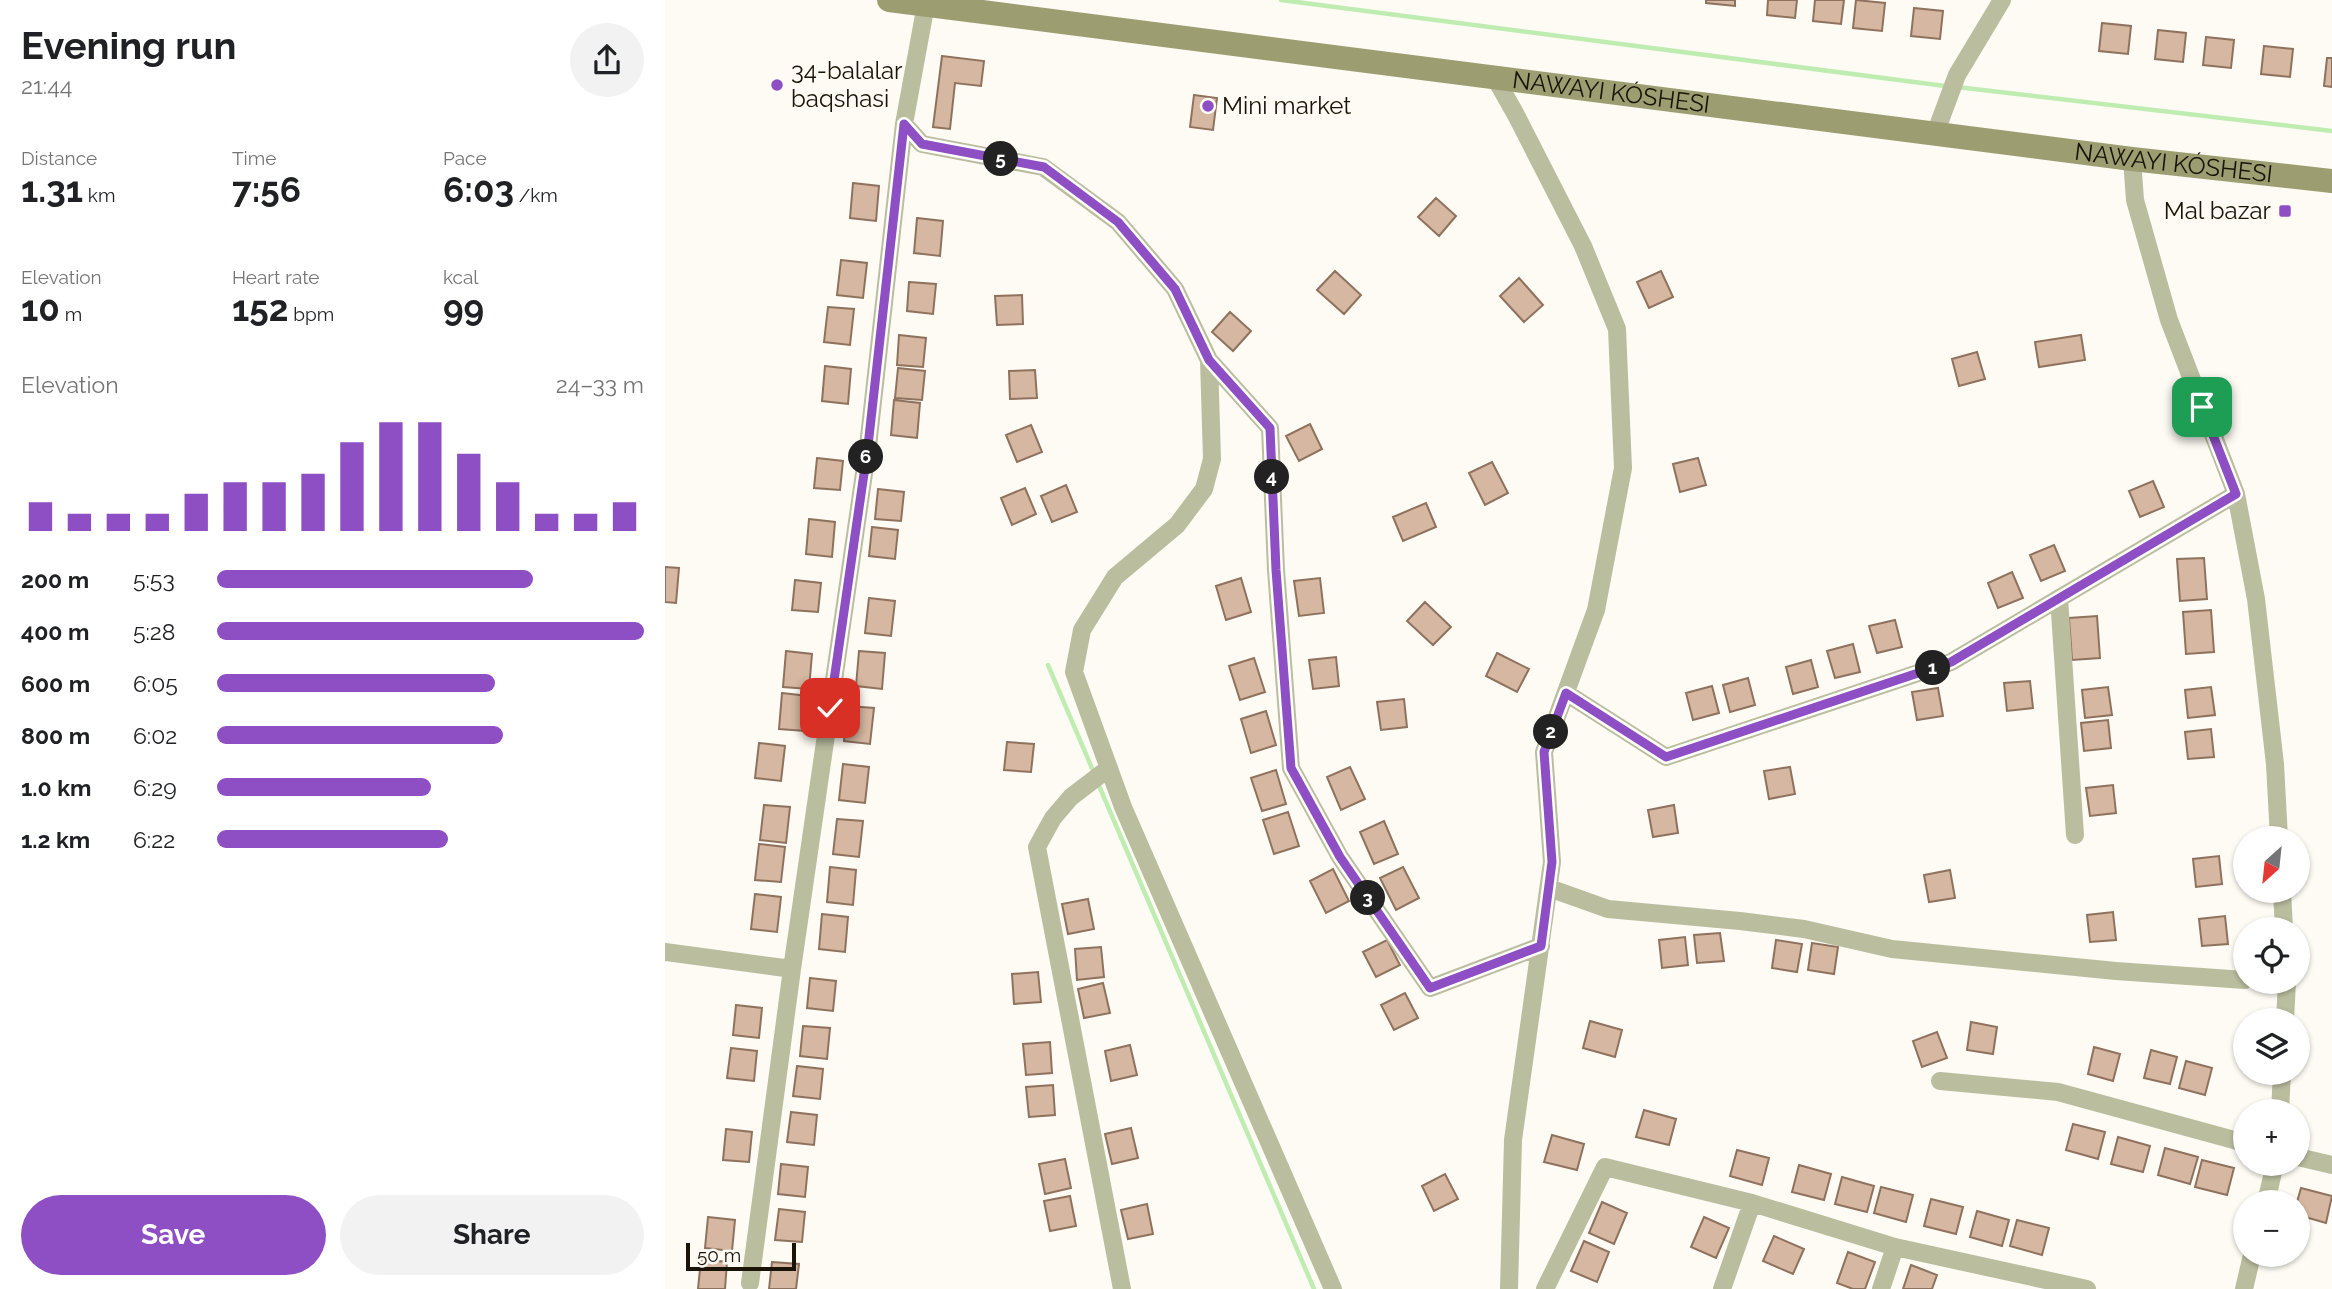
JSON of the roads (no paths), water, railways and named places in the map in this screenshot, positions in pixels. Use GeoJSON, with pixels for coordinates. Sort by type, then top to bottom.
{"type":"FeatureCollection","features":[{"type":"Feature","properties":{"kind":"main road"},"geometry":{"type":"LineString","coordinates":[[889,0],[2132,159],[2332,181]]}},
{"type":"Feature","properties":{"kind":"street"},"geometry":{"type":"LineString","coordinates":[[1935,134],[1957,75],[2002,0]]}},
{"type":"Feature","properties":{"kind":"street"},"geometry":{"type":"LineString","coordinates":[[750,1283],[792,969],[868,446],[904,124],[926,4]]}},
{"type":"Feature","properties":{"kind":"street"},"geometry":{"type":"LineString","coordinates":[[1494,76],[1583,246],[1617,329],[1623,468],[1596,610],[1544,752],[1552,862],[1513,1140],[1509,1289]]}},
{"type":"Feature","properties":{"kind":"street"},"geometry":{"type":"LineString","coordinates":[[904,124],[922,144],[1044,167],[1118,222],[1175,289],[1209,360],[1270,428],[1276,570],[1291,768],[1340,857],[1430,988],[1541,946]]}},
{"type":"Feature","properties":{"kind":"street"},"geometry":{"type":"LineString","coordinates":[[2132,159],[2135,200],[2169,320],[2236,494],[2256,599],[2276,764],[2279,826]]}},
{"type":"Feature","properties":{"kind":"street"},"geometry":{"type":"LineString","coordinates":[[1209,360],[1212,459],[1204,489],[1177,525],[1115,577],[1082,629],[1074,672],[1129,820],[1333,1289]]}},
{"type":"Feature","properties":{"kind":"street"},"geometry":{"type":"LineString","coordinates":[[1566,693],[1666,757],[1951,662],[2236,494]]}},
{"type":"Feature","properties":{"kind":"street"},"geometry":{"type":"LineString","coordinates":[[2059,598],[2075,835]]}},
{"type":"Feature","properties":{"kind":"street"},"geometry":{"type":"LineString","coordinates":[[1109,768],[1072,796],[1053,818],[1037,847],[1122,1289]]}},
{"type":"Feature","properties":{"kind":"street"},"geometry":{"type":"LineString","coordinates":[[1549,888],[1608,909],[1804,929],[1892,949],[2116,971],[2233,979]]}},
{"type":"Feature","properties":{"kind":"street"},"geometry":{"type":"LineString","coordinates":[[665,953],[792,969]]}},
{"type":"Feature","properties":{"kind":"street"},"geometry":{"type":"LineString","coordinates":[[1940,1081],[2058,1093],[2233,1140]]}},
{"type":"Feature","properties":{"kind":"street"},"geometry":{"type":"LineString","coordinates":[[2310,1160],[2332,1165]]}},
{"type":"Feature","properties":{"kind":"street"},"geometry":{"type":"LineString","coordinates":[[1545,1289],[1605,1167],[1752,1203],[1895,1247],[2056,1286],[2087,1289]]}},
{"type":"Feature","properties":{"kind":"street"},"geometry":{"type":"LineString","coordinates":[[1722,1289],[1752,1203]]}},
{"type":"Feature","properties":{"kind":"street"},"geometry":{"type":"LineString","coordinates":[[1881,1289],[1895,1247]]}},
{"type":"Feature","properties":{"kind":"street"},"geometry":{"type":"LineString","coordinates":[[2244,1289],[2249,1267]]}},
{"type":"Feature","properties":{"kind":"waterway"},"geometry":{"type":"LineString","coordinates":[[1281,0],[1945,86]]}},
{"type":"Feature","properties":{"kind":"waterway"},"geometry":{"type":"LineString","coordinates":[[1957,87],[2332,131]]}},
{"type":"Feature","properties":{"kind":"waterway"},"geometry":{"type":"LineString","coordinates":[[1048,665],[1094,773]]}},
{"type":"Feature","properties":{"kind":"waterway"},"geometry":{"type":"LineString","coordinates":[[1097,781],[1314,1289]]}},
{"type":"Feature","properties":{"kind":"place","name":"34-balalar baqshasi"},"geometry":{"type":"Point","coordinates":[777,85]}},
{"type":"Feature","properties":{"kind":"place","name":"Mini market"},"geometry":{"type":"Point","coordinates":[1208,106]}},
{"type":"Feature","properties":{"kind":"place","name":"Mal bazar"},"geometry":{"type":"Point","coordinates":[2285,211]}}]}
